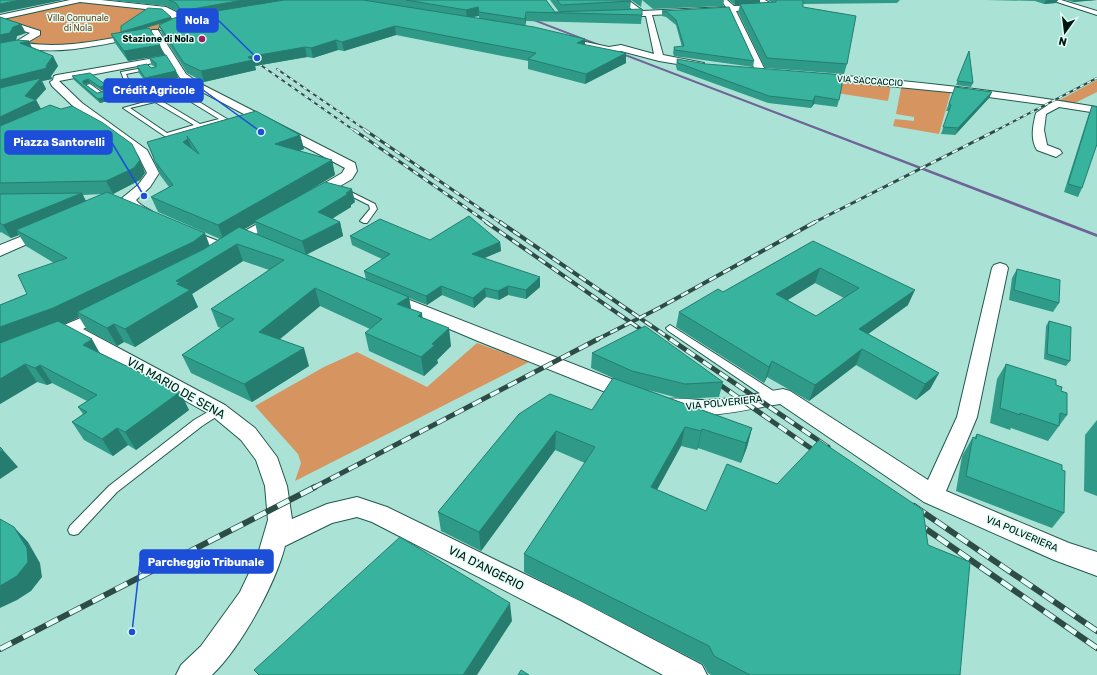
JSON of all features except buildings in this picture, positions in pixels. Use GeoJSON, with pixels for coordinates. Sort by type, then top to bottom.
{"type":"FeatureCollection","features":[{"type":"Feature","properties":{"kind":"street"},"geometry":{"type":"LineString","coordinates":[[0,18],[81,0],[166,9],[180,20],[179,24]]}},
{"type":"Feature","properties":{"kind":"street"},"geometry":{"type":"LineString","coordinates":[[121,4],[133,0]]}},
{"type":"Feature","properties":{"kind":"street"},"geometry":{"type":"LineString","coordinates":[[623,0],[642,13],[649,14],[659,58]]}},
{"type":"Feature","properties":{"kind":"street"},"geometry":{"type":"LineString","coordinates":[[724,0],[731,8],[765,73],[747,71]]}},
{"type":"Feature","properties":{"kind":"street"},"geometry":{"type":"LineString","coordinates":[[612,14],[770,7],[761,0]]}},
{"type":"Feature","properties":{"kind":"street"},"geometry":{"type":"LineString","coordinates":[[1054,0],[1097,13]]}},
{"type":"Feature","properties":{"kind":"street"},"geometry":{"type":"LineString","coordinates":[[673,4],[681,11]]}},
{"type":"Feature","properties":{"kind":"street"},"geometry":{"type":"LineString","coordinates":[[0,18],[37,32],[21,40],[18,46],[64,48],[155,32],[179,24],[191,22]]}},
{"type":"Feature","properties":{"kind":"street"},"geometry":{"type":"LineString","coordinates":[[155,32],[183,76],[196,85],[351,166],[349,173],[299,204]]}},
{"type":"Feature","properties":{"kind":"street"},"geometry":{"type":"LineString","coordinates":[[556,38],[609,50],[621,48],[659,58],[712,67]]}},
{"type":"Feature","properties":{"kind":"street"},"geometry":{"type":"LineString","coordinates":[[61,59],[64,48]]}},
{"type":"Feature","properties":{"kind":"street"},"geometry":{"type":"LineString","coordinates":[[158,219],[137,210],[122,199],[141,189],[149,182],[153,173],[147,152],[78,105],[55,84],[54,78],[172,57]]}},
{"type":"Feature","properties":{"kind":"street","name":"VIA SACCACCIO"},"geometry":{"type":"LineString","coordinates":[[812,77],[924,85],[1058,103],[1097,110]]}},
{"type":"Feature","properties":{"kind":"street"},"geometry":{"type":"LineString","coordinates":[[1056,153],[1042,147],[1038,130],[1041,114],[1058,103]]}},
{"type":"Feature","properties":{"kind":"street"},"geometry":{"type":"LineString","coordinates":[[63,110],[78,105]]}},
{"type":"Feature","properties":{"kind":"street"},"geometry":{"type":"LineString","coordinates":[[247,122],[261,118]]}},
{"type":"Feature","properties":{"kind":"street"},"geometry":{"type":"LineString","coordinates":[[166,146],[233,126]]}},
{"type":"Feature","properties":{"kind":"street"},"geometry":{"type":"LineString","coordinates":[[211,257],[223,248],[287,211]]}},
{"type":"Feature","properties":{"kind":"street"},"geometry":{"type":"LineString","coordinates":[[0,251],[58,225]]}},
{"type":"Feature","properties":{"kind":"street"},"geometry":{"type":"LineString","coordinates":[[173,226],[223,248]]}},
{"type":"Feature","properties":{"kind":"street"},"geometry":{"type":"LineString","coordinates":[[244,236],[266,245]]}},
{"type":"Feature","properties":{"kind":"street"},"geometry":{"type":"LineString","coordinates":[[932,495],[958,440],[967,417],[1000,268]]}},
{"type":"Feature","properties":{"kind":"street","name":"VIA POLVERIERA"},"geometry":{"type":"LineString","coordinates":[[375,291],[499,343],[624,392],[682,408],[719,406],[782,396],[932,495],[1063,552],[1097,564]]}},
{"type":"Feature","properties":{"kind":"street"},"geometry":{"type":"LineString","coordinates":[[35,343],[70,330],[116,307]]}},
{"type":"Feature","properties":{"kind":"street","name":"VIA MARIO DE SENA"},"geometry":{"type":"LineString","coordinates":[[70,330],[218,410],[248,434],[266,458],[276,486],[280,520],[270,555],[249,601],[211,656],[191,675]]}},
{"type":"Feature","properties":{"kind":"street","name":"VIA D'ANGERIO"},"geometry":{"type":"LineString","coordinates":[[275,539],[327,514],[357,507],[379,514],[563,606],[692,675]]}},
{"type":"Feature","properties":{"kind":"lane"},"geometry":{"type":"LineString","coordinates":[[156,72],[151,67],[123,73],[126,80],[133,86],[205,129]]}},
{"type":"Feature","properties":{"kind":"lane"},"geometry":{"type":"LineString","coordinates":[[88,85],[100,94],[133,86]]}},
{"type":"Feature","properties":{"kind":"lane"},"geometry":{"type":"LineString","coordinates":[[176,90],[224,119],[199,126],[166,135],[126,108],[176,90]]}},
{"type":"Feature","properties":{"kind":"lane"},"geometry":{"type":"LineString","coordinates":[[330,186],[348,192],[372,204],[374,208],[364,221]]}},
{"type":"Feature","properties":{"kind":"lane"},"geometry":{"type":"LineString","coordinates":[[670,328],[774,397]]}},
{"type":"Feature","properties":{"kind":"lane"},"geometry":{"type":"LineString","coordinates":[[74,530],[112,489],[218,410]]}},
{"type":"Feature","properties":{"kind":"green space","name":"Villa Comunale di Nola"},"geometry":{"type":"Polygon","coordinates":[[[80,1],[155,9],[169,16],[173,21],[168,26],[141,34],[57,47],[23,43],[38,33],[0,17],[80,1]]]}},
{"type":"Feature","properties":{"kind":"green space"},"geometry":{"type":"Polygon","coordinates":[[[1097,80],[1097,92],[1075,103],[1058,101],[1097,80]]]}},
{"type":"Feature","properties":{"kind":"green space"},"geometry":{"type":"Polygon","coordinates":[[[835,81],[891,85],[888,101],[830,92],[835,81]]]}},
{"type":"Feature","properties":{"kind":"green space"},"geometry":{"type":"Polygon","coordinates":[[[903,86],[951,91],[939,134],[893,126],[895,119],[914,121],[914,117],[896,114],[901,88],[903,86]]]}},
{"type":"Feature","properties":{"kind":"green space"},"geometry":{"type":"Polygon","coordinates":[[[477,343],[529,362],[295,481],[301,463],[298,454],[255,406],[324,367],[357,352],[427,387],[477,343]]]}},
{"type":"Feature","properties":{"kind":"waterway"},"geometry":{"type":"LineString","coordinates":[[532,19],[1097,236]]}},
{"type":"Feature","properties":{"kind":"railway"},"geometry":{"type":"LineString","coordinates":[[252,59],[355,131]]}},
{"type":"Feature","properties":{"kind":"railway"},"geometry":{"type":"LineString","coordinates":[[277,69],[367,131]]}},
{"type":"Feature","properties":{"kind":"railway"},"geometry":{"type":"LineString","coordinates":[[995,131],[1097,78]]}},
{"type":"Feature","properties":{"kind":"railway"},"geometry":{"type":"LineString","coordinates":[[354,130],[488,223]]}},
{"type":"Feature","properties":{"kind":"railway"},"geometry":{"type":"LineString","coordinates":[[365,130],[501,223]]}},
{"type":"Feature","properties":{"kind":"railway"},"geometry":{"type":"LineString","coordinates":[[813,223],[997,130]]}},
{"type":"Feature","properties":{"kind":"railway"},"geometry":{"type":"LineString","coordinates":[[486,222],[631,322]]}},
{"type":"Feature","properties":{"kind":"railway"},"geometry":{"type":"LineString","coordinates":[[500,222],[640,318]]}},
{"type":"Feature","properties":{"kind":"railway"},"geometry":{"type":"LineString","coordinates":[[640,318],[815,222]]}},
{"type":"Feature","properties":{"kind":"railway"},"geometry":{"type":"LineString","coordinates":[[631,322],[640,318]]}},
{"type":"Feature","properties":{"kind":"railway"},"geometry":{"type":"LineString","coordinates":[[640,318],[672,340]]}},
{"type":"Feature","properties":{"kind":"railway"},"geometry":{"type":"LineString","coordinates":[[596,340],[631,322]]}},
{"type":"Feature","properties":{"kind":"railway"},"geometry":{"type":"LineString","coordinates":[[631,322],[649,335]]}},
{"type":"Feature","properties":{"kind":"railway"},"geometry":{"type":"LineString","coordinates":[[313,488],[598,339]]}},
{"type":"Feature","properties":{"kind":"railway"},"geometry":{"type":"LineString","coordinates":[[670,339],[828,447]]}},
{"type":"Feature","properties":{"kind":"railway"},"geometry":{"type":"LineString","coordinates":[[713,380],[819,454]]}},
{"type":"Feature","properties":{"kind":"railway"},"geometry":{"type":"LineString","coordinates":[[0,649],[315,487]]}},
{"type":"Feature","properties":{"kind":"railway"},"geometry":{"type":"LineString","coordinates":[[914,506],[1097,631]]}},
{"type":"Feature","properties":{"kind":"railway"},"geometry":{"type":"LineString","coordinates":[[916,522],[1097,648]]}},
{"type":"Feature","properties":{"kind":"place","name":"Stazione di Nola"},"geometry":{"type":"Point","coordinates":[202,39]}},
{"type":"Feature","properties":{"kind":"place","name":"Nola"},"geometry":{"type":"Point","coordinates":[257,58]}},
{"type":"Feature","properties":{"kind":"place","name":"Crédit Agricole"},"geometry":{"type":"Point","coordinates":[261,132]}},
{"type":"Feature","properties":{"kind":"place","name":"Piazza Santorelli"},"geometry":{"type":"Point","coordinates":[144,196]}},
{"type":"Feature","properties":{"kind":"place","name":"Parcheggio Tribunale"},"geometry":{"type":"Point","coordinates":[132,632]}}]}
